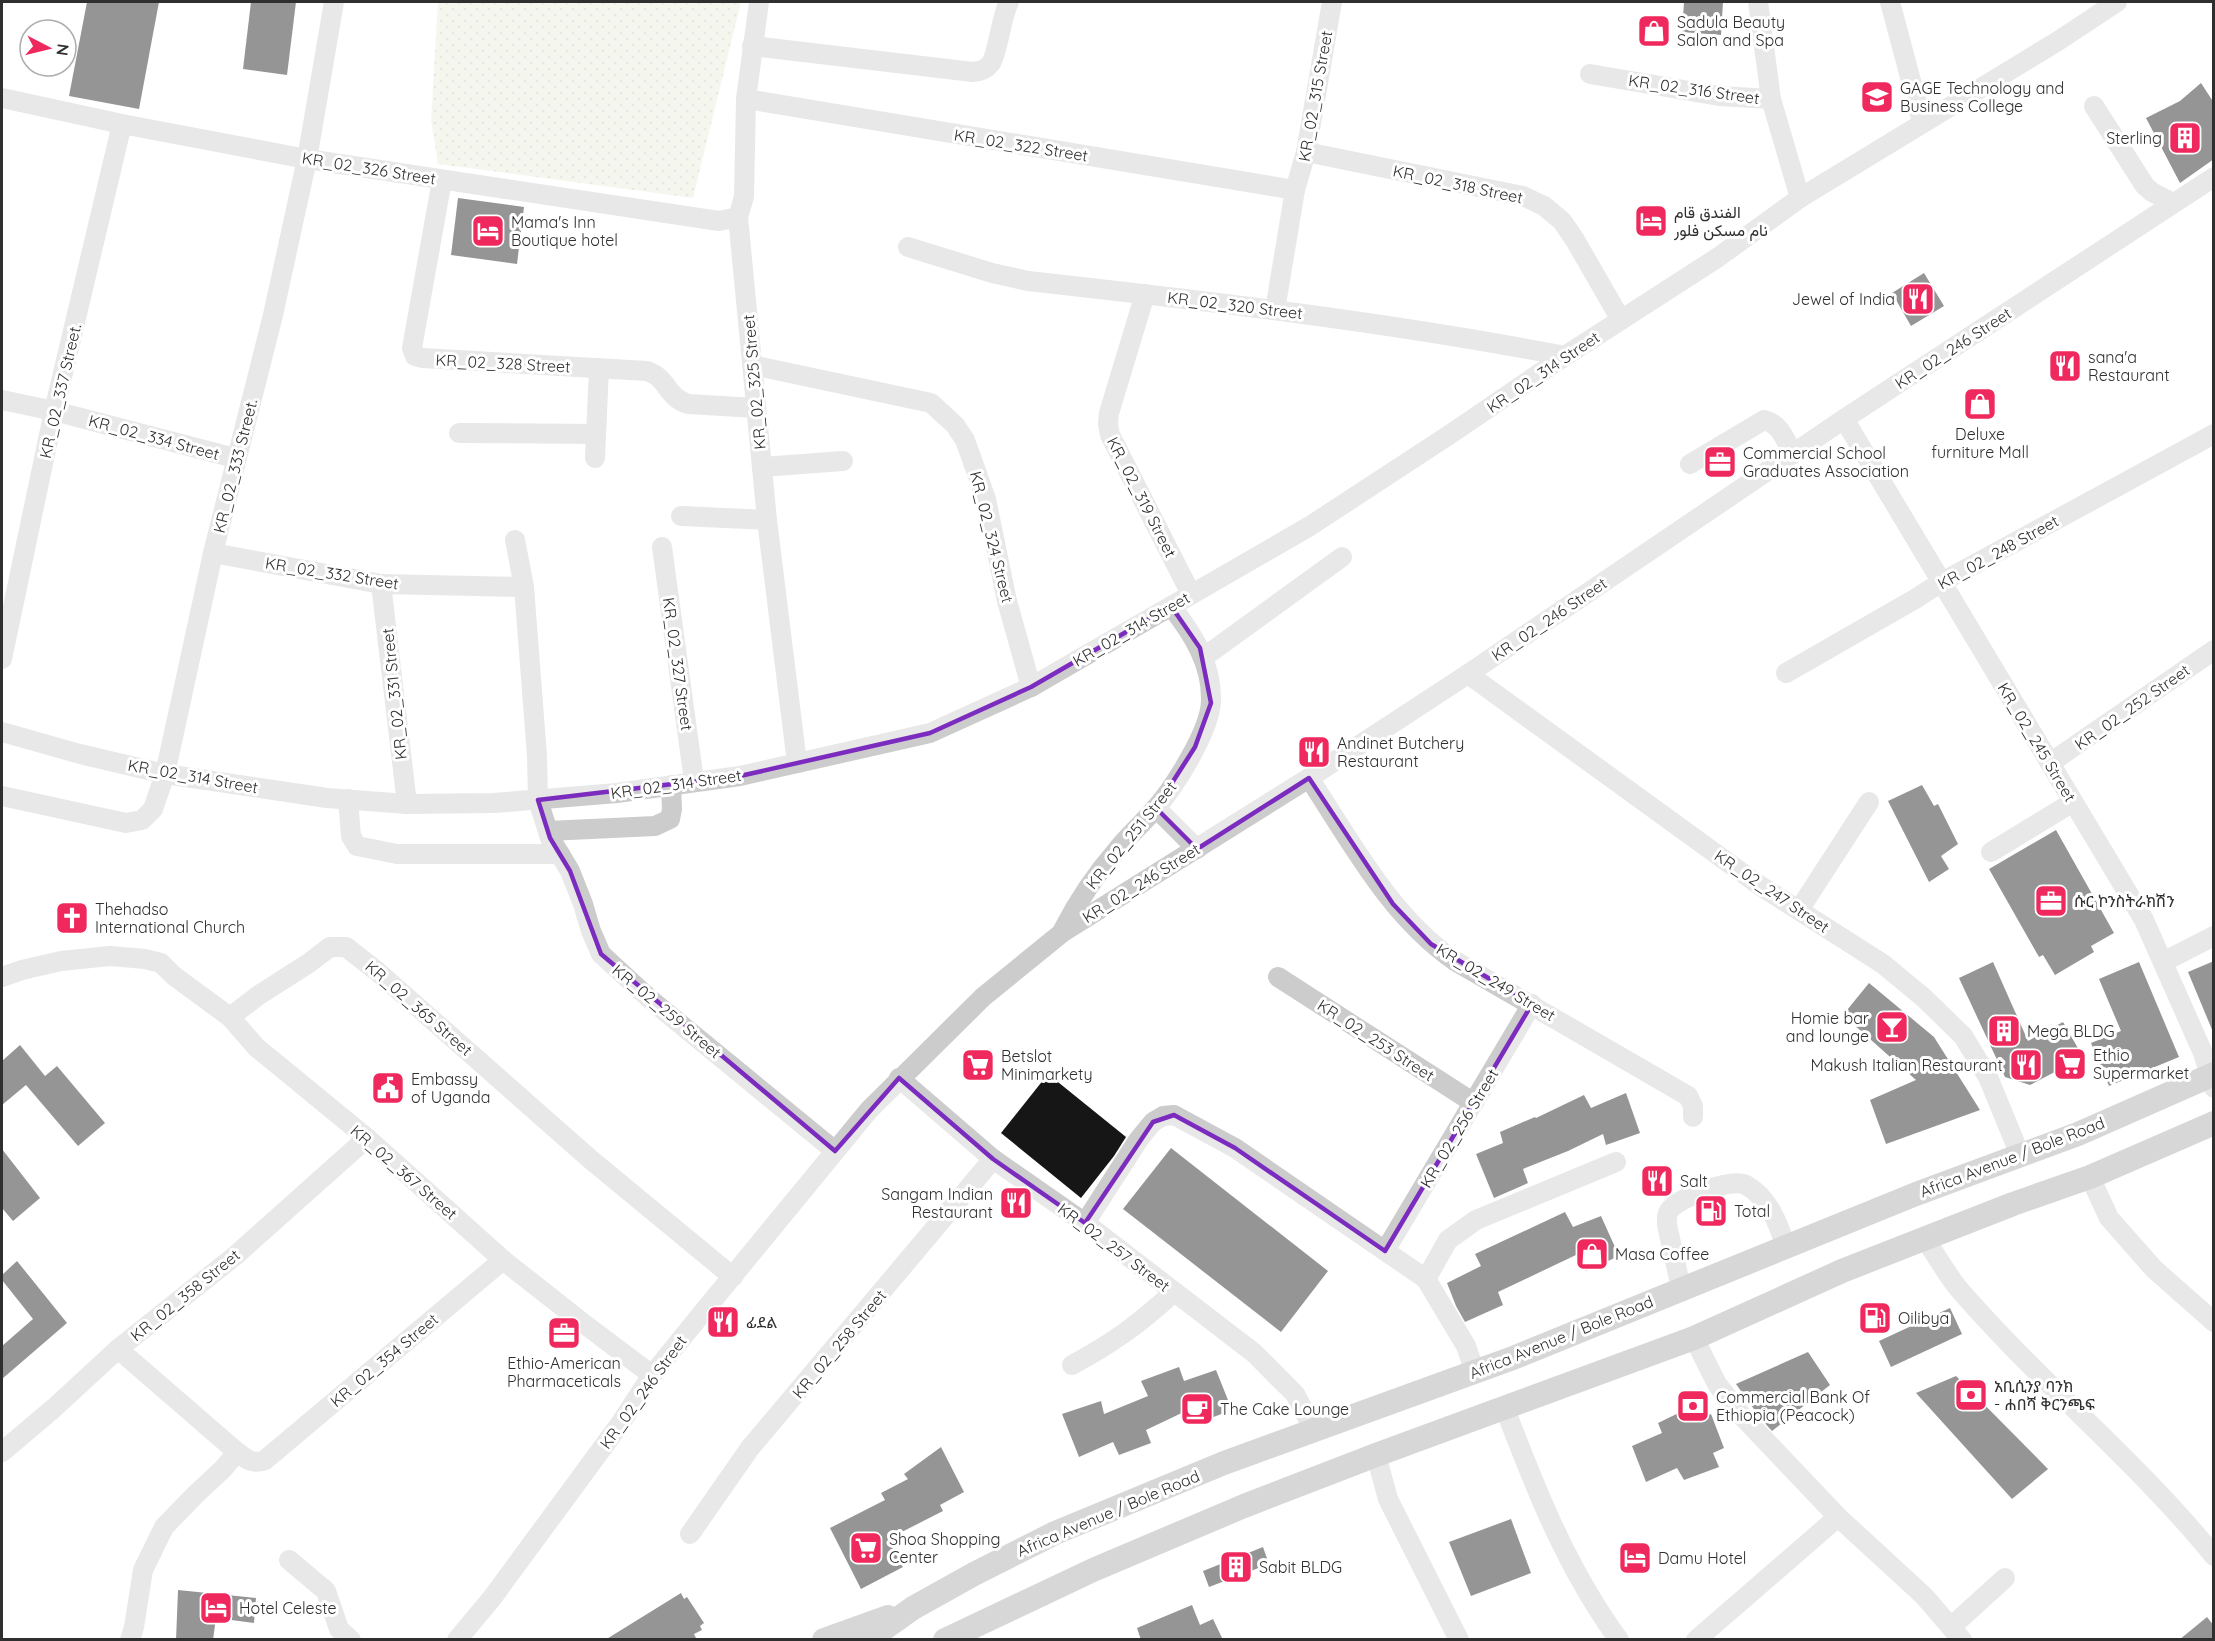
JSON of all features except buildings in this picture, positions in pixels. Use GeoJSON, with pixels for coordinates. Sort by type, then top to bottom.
{"type":"FeatureCollection","features":[{"type":"Feature","properties":{"kind":"main road","name":"Africa Avenue / Bole Road"},"geometry":{"type":"LineString","coordinates":[[868,1640],[913,1608],[1055,1533],[1224,1463],[1577,1333],[1681,1288],[1916,1194],[2078,1134],[2212,1079]]}},
{"type":"Feature","properties":{"kind":"main road"},"geometry":{"type":"LineString","coordinates":[[949,1639],[1102,1566],[1244,1506],[1694,1338],[1842,1271],[2013,1204],[2090,1177],[2214,1123]]}},
{"type":"Feature","properties":{"kind":"main road","name":"Africa Avenue / Bole Road"},"geometry":{"type":"LineString","coordinates":[[824,1640],[913,1608]]}},
{"type":"Feature","properties":{"kind":"street","name":"KR_02_333 Street."},"geometry":{"type":"LineString","coordinates":[[2,796],[126,823],[142,820],[153,809],[165,774],[213,553],[273,315],[307,159],[334,2]]}},
{"type":"Feature","properties":{"kind":"street","name":"KR_02_325 Street"},"geometry":{"type":"LineString","coordinates":[[759,2],[746,99],[744,197],[738,217],[767,520],[797,763]]}},
{"type":"Feature","properties":{"kind":"street"},"geometry":{"type":"LineString","coordinates":[[752,46],[973,72],[984,70],[992,62],[1004,11],[1009,2]]}},
{"type":"Feature","properties":{"kind":"street","name":"KR_02_315 Street"},"geometry":{"type":"LineString","coordinates":[[1275,310],[1295,190],[1306,152],[1332,2]]}},
{"type":"Feature","properties":{"kind":"street","name":"KR_02_316 Street"},"geometry":{"type":"LineString","coordinates":[[1590,74],[1719,96],[1771,99],[1758,2]]}},
{"type":"Feature","properties":{"kind":"street"},"geometry":{"type":"LineString","coordinates":[[1890,2],[1922,122]]}},
{"type":"Feature","properties":{"kind":"street","name":"KR_02_314 Street"},"geometry":{"type":"LineString","coordinates":[[2,732],[80,754],[165,774],[348,799],[407,804],[494,803],[617,793],[740,776],[930,733],[1031,687],[1310,526],[1717,258],[1800,198],[2058,41],[2117,2]]}},
{"type":"Feature","properties":{"kind":"street","name":"KR_02_326 Street"},"geometry":{"type":"LineString","coordinates":[[2,98],[122,124],[307,159],[719,221],[738,217]]}},
{"type":"Feature","properties":{"kind":"street","name":"KR_02_322 Street"},"geometry":{"type":"LineString","coordinates":[[746,99],[1295,190]]}},
{"type":"Feature","properties":{"kind":"street"},"geometry":{"type":"LineString","coordinates":[[1771,99],[1800,198]]}},
{"type":"Feature","properties":{"kind":"street"},"geometry":{"type":"LineString","coordinates":[[2094,106],[2145,186],[2173,203]]}},
{"type":"Feature","properties":{"kind":"street","name":"KR_02_337 Street."},"geometry":{"type":"LineString","coordinates":[[2,659],[54,411],[122,124]]}},
{"type":"Feature","properties":{"kind":"street","name":"KR_02_318 Street"},"geometry":{"type":"LineString","coordinates":[[1306,152],[1523,196],[1544,206],[1562,221],[1575,240],[1621,320]]}},
{"type":"Feature","properties":{"kind":"street","name":"KR_02_246 Street"},"geometry":{"type":"LineString","coordinates":[[457,1640],[492,1598],[588,1468],[652,1375],[835,1151],[899,1078],[983,997],[1063,932],[1309,778],[1468,674],[1844,419],[2214,177]]}},
{"type":"Feature","properties":{"kind":"street","name":"KR_02_328 Street"},"geometry":{"type":"LineString","coordinates":[[442,180],[412,348],[415,356],[647,371],[663,380],[672,396],[678,401],[688,404],[756,408]]}},
{"type":"Feature","properties":{"kind":"street","name":"KR_02_320 Street"},"geometry":{"type":"LineString","coordinates":[[908,247],[992,273],[1028,281],[1275,310],[1506,344],[1565,356]]}},
{"type":"Feature","properties":{"kind":"street","name":"KR_02_319 Street"},"geometry":{"type":"LineString","coordinates":[[1145,294],[1109,413],[1108,424],[1110,435],[1191,594]]}},
{"type":"Feature","properties":{"kind":"street","name":"KR_02_324 Street"},"geometry":{"type":"LineString","coordinates":[[752,364],[931,403],[955,425],[968,449],[986,499],[1007,601],[1031,687]]}},
{"type":"Feature","properties":{"kind":"street"},"geometry":{"type":"LineString","coordinates":[[595,458],[599,368]]}},
{"type":"Feature","properties":{"kind":"street","name":"KR_02_334 Street"},"geometry":{"type":"LineString","coordinates":[[2,400],[54,411],[236,458]]}},
{"type":"Feature","properties":{"kind":"street","name":"KR_02_245 Street"},"geometry":{"type":"LineString","coordinates":[[1844,419],[1940,583],[2144,920],[2204,1053],[2212,1079]]}},
{"type":"Feature","properties":{"kind":"street"},"geometry":{"type":"LineString","coordinates":[[1690,464],[1764,420],[1778,426],[1793,454]]}},
{"type":"Feature","properties":{"kind":"street"},"geometry":{"type":"LineString","coordinates":[[459,434],[596,434]]}},
{"type":"Feature","properties":{"kind":"street","name":"KR_02_248 Street"},"geometry":{"type":"LineString","coordinates":[[1786,673],[1916,600],[1940,583],[2214,434]]}},
{"type":"Feature","properties":{"kind":"street"},"geometry":{"type":"LineString","coordinates":[[762,467],[843,461]]}},
{"type":"Feature","properties":{"kind":"street"},"geometry":{"type":"LineString","coordinates":[[681,516],[767,520]]}},
{"type":"Feature","properties":{"kind":"street"},"geometry":{"type":"LineString","coordinates":[[514,540],[524,587],[537,756],[538,800]]}},
{"type":"Feature","properties":{"kind":"street","name":"KR_02_327 Street"},"geometry":{"type":"LineString","coordinates":[[662,547],[694,781]]}},
{"type":"Feature","properties":{"kind":"street","name":"KR_02_332 Street"},"geometry":{"type":"LineString","coordinates":[[213,553],[381,584],[524,587]]}},
{"type":"Feature","properties":{"kind":"street"},"geometry":{"type":"LineString","coordinates":[[1203,657],[1342,557]]}},
{"type":"Feature","properties":{"kind":"street","name":"KR_02_331 Street"},"geometry":{"type":"LineString","coordinates":[[381,584],[407,804]]}},
{"type":"Feature","properties":{"kind":"street","name":"KR_02_251 Street"},"geometry":{"type":"LineString","coordinates":[[1063,932],[1075,906],[1091,883],[1117,850],[1156,808],[1195,747],[1207,721],[1211,703],[1210,686],[1203,657],[1187,626],[1171,606]]}},
{"type":"Feature","properties":{"kind":"street","name":"KR_02_252 Street"},"geometry":{"type":"LineString","coordinates":[[2050,763],[2214,650]]}},
{"type":"Feature","properties":{"kind":"street","name":"KR_02_247 Street"},"geometry":{"type":"LineString","coordinates":[[1468,674],[1759,885],[1883,964],[1924,998],[1963,1036],[1988,1077],[2020,1155]]}},
{"type":"Feature","properties":{"kind":"street","name":"KR_02_249 Street"},"geometry":{"type":"LineString","coordinates":[[1309,778],[1393,904],[1431,944],[1455,961],[1688,1096],[1693,1106],[1693,1117]]}},
{"type":"Feature","properties":{"kind":"street"},"geometry":{"type":"LineString","coordinates":[[548,831],[656,826],[670,819],[671,785]]}},
{"type":"Feature","properties":{"kind":"street"},"geometry":{"type":"LineString","coordinates":[[348,799],[351,836],[357,846],[397,854],[560,854]]}},
{"type":"Feature","properties":{"kind":"street","name":"KR_02_259 Street"},"geometry":{"type":"LineString","coordinates":[[538,800],[550,838],[570,871],[601,954],[651,1000],[835,1151]]}},
{"type":"Feature","properties":{"kind":"street"},"geometry":{"type":"LineString","coordinates":[[1799,910],[1869,802]]}},
{"type":"Feature","properties":{"kind":"street"},"geometry":{"type":"LineString","coordinates":[[1991,852],[2073,802]]}},
{"type":"Feature","properties":{"kind":"street"},"geometry":{"type":"LineString","coordinates":[[1156,808],[1197,849]]}},
{"type":"Feature","properties":{"kind":"street"},"geometry":{"type":"LineString","coordinates":[[2163,962],[2214,936]]}},
{"type":"Feature","properties":{"kind":"street","name":"KR_02_365 Street"},"geometry":{"type":"LineString","coordinates":[[230,1017],[330,947],[346,947],[378,972],[653,1213],[733,1277]]}},
{"type":"Feature","properties":{"kind":"street","name":"KR_02_367 Street"},"geometry":{"type":"LineString","coordinates":[[2,977],[62,961],[110,956],[161,963],[174,976],[230,1017],[256,1047],[367,1138],[503,1260],[652,1375]]}},
{"type":"Feature","properties":{"kind":"street","name":"KR_02_253 Street"},"geometry":{"type":"LineString","coordinates":[[1278,977],[1474,1103]]}},
{"type":"Feature","properties":{"kind":"street","name":"KR_02_256 Street"},"geometry":{"type":"LineString","coordinates":[[1384,1251],[1532,1004]]}},
{"type":"Feature","properties":{"kind":"street","name":"KR_02_257 Street"},"geometry":{"type":"LineString","coordinates":[[899,1078],[993,1158],[1085,1223],[1254,1353],[1295,1394],[1314,1430]]}},
{"type":"Feature","properties":{"kind":"street"},"geometry":{"type":"LineString","coordinates":[[1085,1223],[1139,1139],[1153,1122],[1163,1116],[1174,1116],[1235,1148],[1426,1279],[1466,1346],[1475,1372]]}},
{"type":"Feature","properties":{"kind":"street","name":"KR_02_358 Street"},"geometry":{"type":"LineString","coordinates":[[2,1452],[118,1349],[236,1255],[367,1138]]}},
{"type":"Feature","properties":{"kind":"street","name":"KR_02_258 Street"},"geometry":{"type":"LineString","coordinates":[[690,1533],[750,1448],[993,1158]]}},
{"type":"Feature","properties":{"kind":"street"},"geometry":{"type":"LineString","coordinates":[[1426,1279],[1448,1240],[1476,1220],[1616,1162]]}},
{"type":"Feature","properties":{"kind":"street"},"geometry":{"type":"LineString","coordinates":[[2090,1177],[2109,1218],[2154,1269],[2214,1322]]}},
{"type":"Feature","properties":{"kind":"street"},"geometry":{"type":"LineString","coordinates":[[1681,1288],[1667,1225],[1667,1215],[1670,1209],[1697,1193],[1737,1182],[1745,1184],[1770,1208],[1786,1246]]}},
{"type":"Feature","properties":{"kind":"street"},"geometry":{"type":"LineString","coordinates":[[1925,1239],[1957,1287],[2026,1363],[2147,1481],[2187,1523],[2214,1556]]}},
{"type":"Feature","properties":{"kind":"street","name":"KR_02_354 Street"},"geometry":{"type":"LineString","coordinates":[[237,1452],[249,1461],[259,1463],[265,1460],[503,1260]]}},
{"type":"Feature","properties":{"kind":"street"},"geometry":{"type":"LineString","coordinates":[[1072,1365],[1109,1345],[1137,1325],[1174,1292]]}},
{"type":"Feature","properties":{"kind":"street"},"geometry":{"type":"LineString","coordinates":[[1694,1338],[1717,1384],[1742,1416],[1838,1517],[1905,1578],[1957,1633],[2005,1578]]}},
{"type":"Feature","properties":{"kind":"street"},"geometry":{"type":"LineString","coordinates":[[118,1349],[237,1452],[223,1470],[164,1527],[143,1570],[130,1640]]}},
{"type":"Feature","properties":{"kind":"street"},"geometry":{"type":"LineString","coordinates":[[1505,1409],[1526,1464],[1577,1576],[1615,1638]]}},
{"type":"Feature","properties":{"kind":"street"},"geometry":{"type":"LineString","coordinates":[[1376,1455],[1388,1499],[1459,1640]]}},
{"type":"Feature","properties":{"kind":"street"},"geometry":{"type":"LineString","coordinates":[[1696,1640],[1838,1517]]}},
{"type":"Feature","properties":{"kind":"street"},"geometry":{"type":"LineString","coordinates":[[289,1560],[326,1591],[339,1629],[351,1640]]}},
{"type":"Feature","properties":{"kind":"highlighted area"},"geometry":{"type":"Polygon","coordinates":[[[1171,606],[1200,648],[1211,703],[1195,747],[1156,808],[1197,849],[1309,778],[1393,904],[1431,944],[1532,1004],[1385,1251],[1235,1148],[1174,1115],[1153,1122],[1085,1223],[993,1159],[899,1078],[835,1151],[601,954],[570,871],[550,838],[538,800],[740,776],[930,733],[1031,687],[1171,606]]]}},
{"type":"Feature","properties":{"kind":"green space"},"geometry":{"type":"Polygon","coordinates":[[[438,2],[741,2],[693,198],[438,164],[431,120],[438,2]]]}},
{"type":"Feature","properties":{"kind":"place","name":"Sadula Beauty Salon and Spa"},"geometry":{"type":"Point","coordinates":[1654,31]}},
{"type":"Feature","properties":{"kind":"place","name":"GAGE Technology and Business College"},"geometry":{"type":"Point","coordinates":[1877,97]}},
{"type":"Feature","properties":{"kind":"place","name":"Sterling"},"geometry":{"type":"Point","coordinates":[2185,138]}},
{"type":"Feature","properties":{"kind":"place","name":"الفندق قام نام مسكن فلور"},"geometry":{"type":"Point","coordinates":[1651,221]}},
{"type":"Feature","properties":{"kind":"place","name":"Mama's Inn Boutique hotel"},"geometry":{"type":"Point","coordinates":[488,231]}},
{"type":"Feature","properties":{"kind":"place","name":"Jewel of India"},"geometry":{"type":"Point","coordinates":[1918,299]}},
{"type":"Feature","properties":{"kind":"place","name":"sana'a Restaurant"},"geometry":{"type":"Point","coordinates":[2065,366]}},
{"type":"Feature","properties":{"kind":"place","name":"Deluxe furniture Mall"},"geometry":{"type":"Point","coordinates":[1980,404]}},
{"type":"Feature","properties":{"kind":"place","name":"Commercial School Graduates Association"},"geometry":{"type":"Point","coordinates":[1720,462]}},
{"type":"Feature","properties":{"kind":"place","name":"Andinet Butchery Restaurant"},"geometry":{"type":"Point","coordinates":[1314,752]}},
{"type":"Feature","properties":{"kind":"place","name":"ሱር ኮንስትራክሽን"},"geometry":{"type":"Point","coordinates":[2051,901]}},
{"type":"Feature","properties":{"kind":"place","name":"Thehadso International Church"},"geometry":{"type":"Point","coordinates":[72,918]}},
{"type":"Feature","properties":{"kind":"place","name":"Homie bar and lounge"},"geometry":{"type":"Point","coordinates":[1892,1027]}},
{"type":"Feature","properties":{"kind":"place","name":"Mega BLDG"},"geometry":{"type":"Point","coordinates":[2004,1031]}},
{"type":"Feature","properties":{"kind":"place","name":"Ethio Supermarket"},"geometry":{"type":"Point","coordinates":[2070,1064]}},
{"type":"Feature","properties":{"kind":"place","name":"Betslot Minimarkety"},"geometry":{"type":"Point","coordinates":[978,1065]}},
{"type":"Feature","properties":{"kind":"place","name":"Makush Italian Restaurant"},"geometry":{"type":"Point","coordinates":[2026,1065]}},
{"type":"Feature","properties":{"kind":"place","name":"Embassy of Uganda"},"geometry":{"type":"Point","coordinates":[388,1088]}},
{"type":"Feature","properties":{"kind":"place","name":"Salt"},"geometry":{"type":"Point","coordinates":[1657,1181]}},
{"type":"Feature","properties":{"kind":"place","name":"Sangam Indian Restaurant"},"geometry":{"type":"Point","coordinates":[1016,1203]}},
{"type":"Feature","properties":{"kind":"place","name":"Total"},"geometry":{"type":"Point","coordinates":[1711,1211]}},
{"type":"Feature","properties":{"kind":"place","name":"Masa Coffee"},"geometry":{"type":"Point","coordinates":[1592,1254]}},
{"type":"Feature","properties":{"kind":"place","name":"Oilibya"},"geometry":{"type":"Point","coordinates":[1875,1318]}},
{"type":"Feature","properties":{"kind":"place","name":"ፊደል"},"geometry":{"type":"Point","coordinates":[723,1322]}},
{"type":"Feature","properties":{"kind":"place","name":"Ethio-American Pharmaceticals"},"geometry":{"type":"Point","coordinates":[564,1333]}},
{"type":"Feature","properties":{"kind":"place","name":"አቢሲንያ ባንክ - ሐበሻ ቅርንጫፍ"},"geometry":{"type":"Point","coordinates":[1971,1395]}},
{"type":"Feature","properties":{"kind":"place","name":"Commercial Bank Of Ethiopia (Peacock)"},"geometry":{"type":"Point","coordinates":[1693,1406]}},
{"type":"Feature","properties":{"kind":"place","name":"The Cake Lounge"},"geometry":{"type":"Point","coordinates":[1197,1409]}},
{"type":"Feature","properties":{"kind":"place","name":"Shoa Shopping Center"},"geometry":{"type":"Point","coordinates":[866,1548]}},
{"type":"Feature","properties":{"kind":"place","name":"Damu Hotel"},"geometry":{"type":"Point","coordinates":[1635,1558]}},
{"type":"Feature","properties":{"kind":"place","name":"Sabit BLDG"},"geometry":{"type":"Point","coordinates":[1236,1567]}},
{"type":"Feature","properties":{"kind":"place","name":"Hotel Celeste"},"geometry":{"type":"Point","coordinates":[216,1608]}}]}
